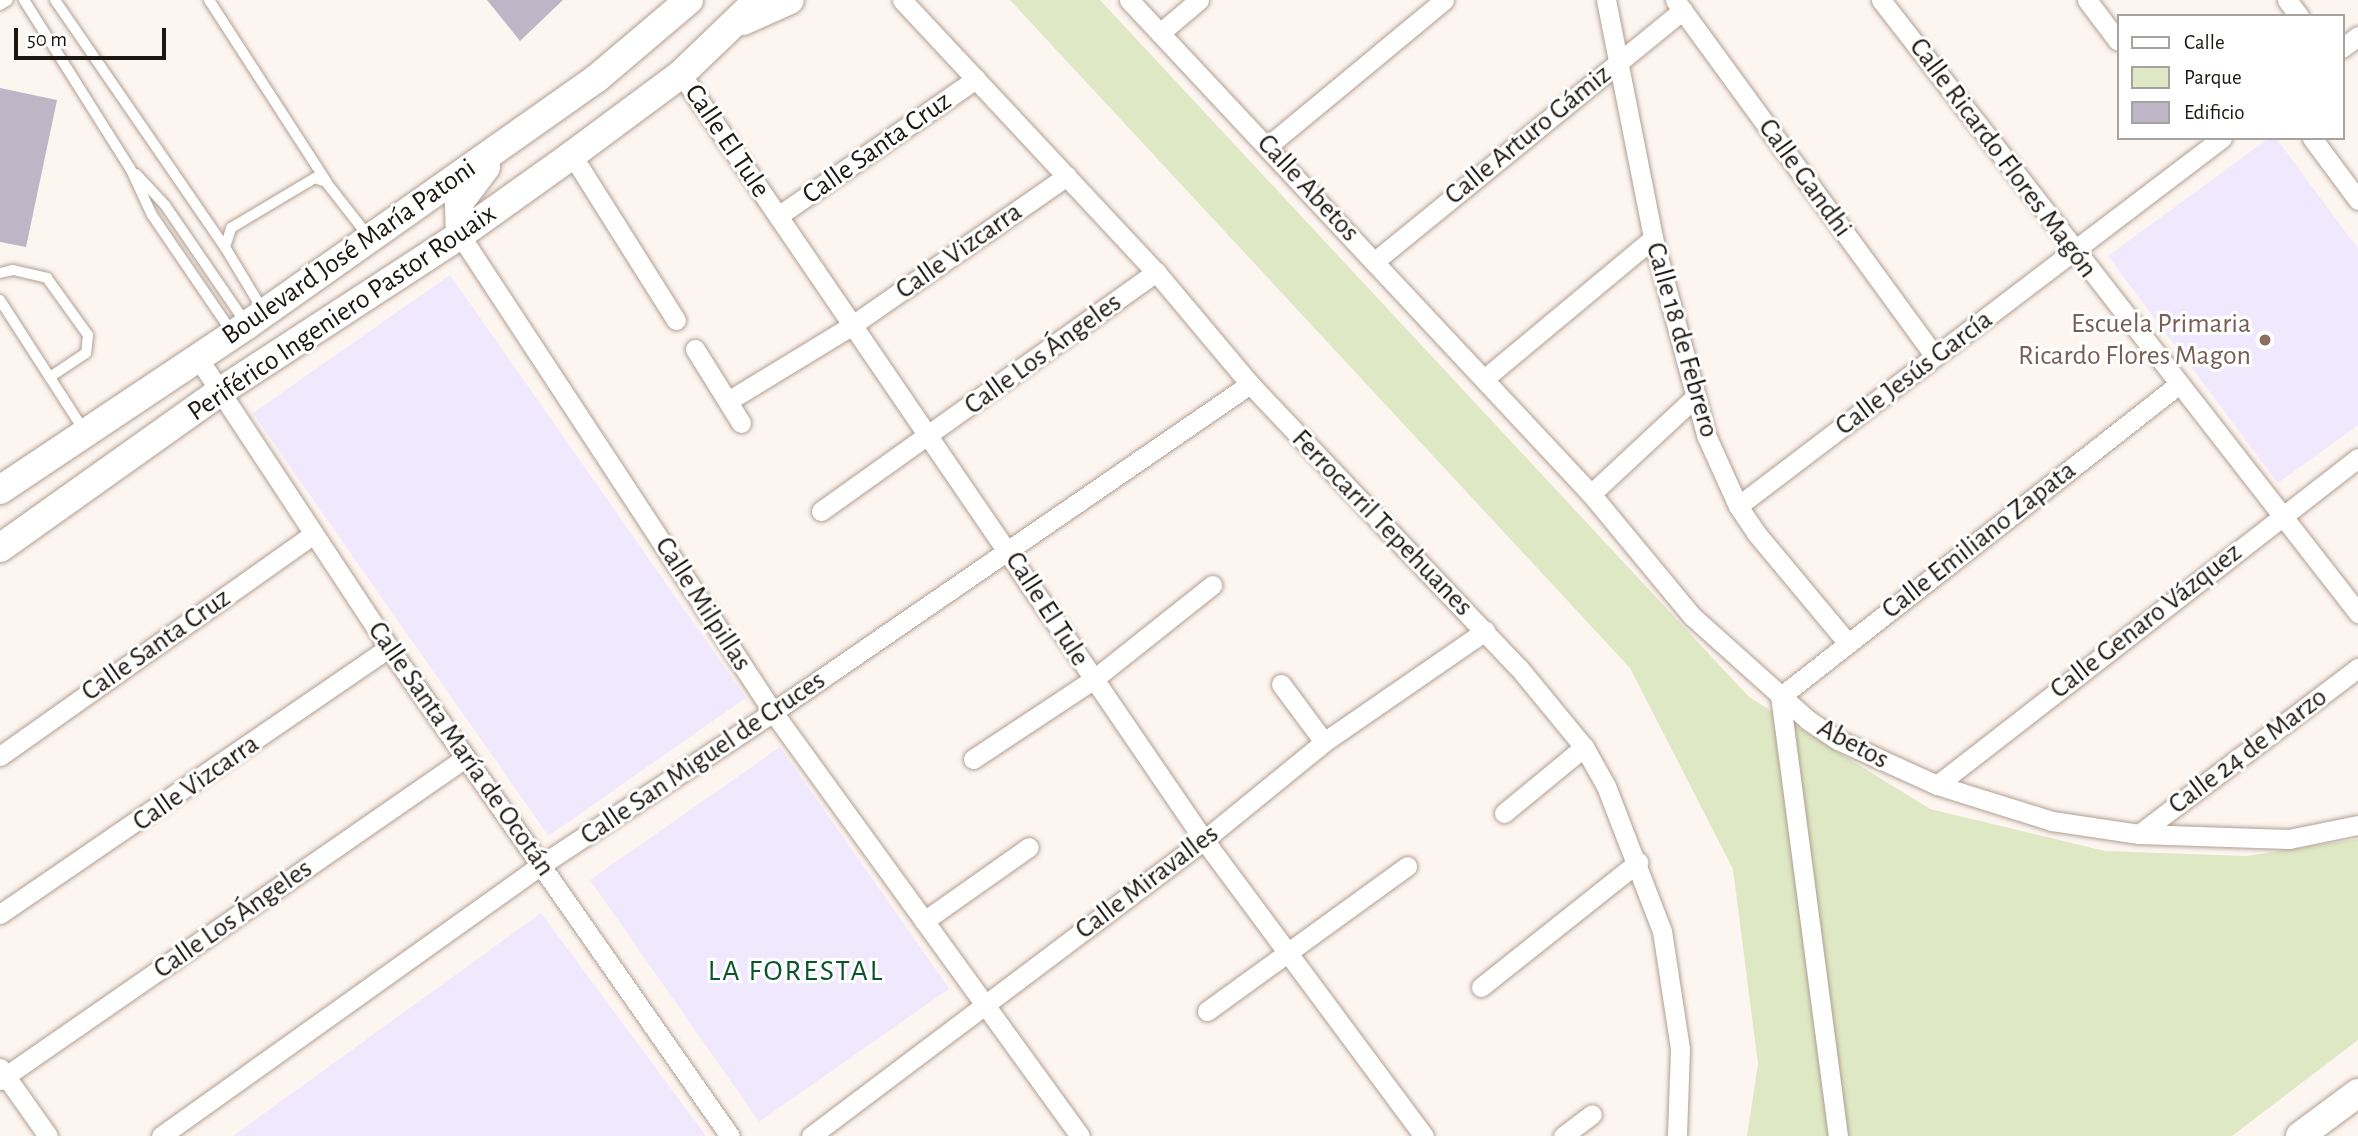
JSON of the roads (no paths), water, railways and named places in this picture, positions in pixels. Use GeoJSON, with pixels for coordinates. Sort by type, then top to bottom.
{"type":"FeatureCollection","features":[{"type":"Feature","properties":{"kind":"main road","name":"Boulevard José María Patoni"},"geometry":{"type":"LineString","coordinates":[[0,490],[248,324],[516,135],[625,57],[688,0]]}},
{"type":"Feature","properties":{"kind":"main road"},"geometry":{"type":"LineString","coordinates":[[681,74],[737,24],[758,0]]}},
{"type":"Feature","properties":{"kind":"main road"},"geometry":{"type":"LineString","coordinates":[[737,24],[790,0]]}},
{"type":"Feature","properties":{"kind":"main road","name":"Periférico Ingeniero Pastor Rouaix"},"geometry":{"type":"LineString","coordinates":[[0,548],[221,391],[460,235],[681,74]]}},
{"type":"Feature","properties":{"kind":"main road"},"geometry":{"type":"LineString","coordinates":[[460,235],[458,210],[464,193],[516,135]]}},
{"type":"Feature","properties":{"kind":"main road"},"geometry":{"type":"LineString","coordinates":[[2300,1136],[2358,1093]]}},
{"type":"Feature","properties":{"kind":"street","name":"Ferrocarril Tepehuanes"},"geometry":{"type":"LineString","coordinates":[[902,0],[1156,272],[1250,384],[1485,631],[1584,747],[1606,786],[1662,931],[1677,1006],[1677,1136]]}},
{"type":"Feature","properties":{"kind":"street","name":"Calle Abetos"},"geometry":{"type":"LineString","coordinates":[[1129,0],[1269,145],[1484,379]]}},
{"type":"Feature","properties":{"kind":"street"},"geometry":{"type":"LineString","coordinates":[[1160,33],[1199,0]]}},
{"type":"Feature","properties":{"kind":"street"},"geometry":{"type":"LineString","coordinates":[[1269,145],[1444,0]]}},
{"type":"Feature","properties":{"kind":"street","name":"Calle 18 de Febrero"},"geometry":{"type":"LineString","coordinates":[[1606,0],[1616,63],[1653,238],[1706,435],[1738,506],[1846,641]]}},
{"type":"Feature","properties":{"kind":"street","name":"Calle Ricardo Flores Magón"},"geometry":{"type":"LineString","coordinates":[[1881,0],[2075,253],[2358,613]]}},
{"type":"Feature","properties":{"kind":"street"},"geometry":{"type":"LineString","coordinates":[[2087,0],[2116,38]]}},
{"type":"Feature","properties":{"kind":"street","name":"Calle Arturo Gámiz"},"geometry":{"type":"LineString","coordinates":[[1375,261],[1616,63],[1679,5]]}},
{"type":"Feature","properties":{"kind":"street","name":"Calle Gandhi"},"geometry":{"type":"LineString","coordinates":[[1679,5],[1935,356]]}},
{"type":"Feature","properties":{"kind":"street","name":"Calle El Tule"},"geometry":{"type":"LineString","coordinates":[[681,74],[851,326],[1010,551],[1204,840],[1424,1136]]}},
{"type":"Feature","properties":{"kind":"street","name":"Calle Santa Cruz"},"geometry":{"type":"LineString","coordinates":[[778,216],[976,79]]}},
{"type":"Feature","properties":{"kind":"street","name":"Calle Jesús García"},"geometry":{"type":"LineString","coordinates":[[1738,506],[2075,253],[2197,146],[2216,140]]}},
{"type":"Feature","properties":{"kind":"street"},"geometry":{"type":"LineString","coordinates":[[2313,140],[2358,200]]}},
{"type":"Feature","properties":{"kind":"street"},"geometry":{"type":"LineString","coordinates":[[572,155],[677,320]]}},
{"type":"Feature","properties":{"kind":"street","name":"Calle Vizcarra"},"geometry":{"type":"LineString","coordinates":[[728,401],[851,326],[1067,176]]}},
{"type":"Feature","properties":{"kind":"street","name":"Calle Milpillas"},"geometry":{"type":"LineString","coordinates":[[460,235],[773,712],[1080,1136]]}},
{"type":"Feature","properties":{"kind":"street"},"geometry":{"type":"LineString","coordinates":[[1484,379],[1653,238]]}},
{"type":"Feature","properties":{"kind":"street","name":"Calle Los Ángeles"},"geometry":{"type":"LineString","coordinates":[[821,511],[1156,272]]}},
{"type":"Feature","properties":{"kind":"street"},"geometry":{"type":"LineString","coordinates":[[695,349],[741,424]]}},
{"type":"Feature","properties":{"kind":"street","name":"Calle Santa María de Ocotán"},"geometry":{"type":"LineString","coordinates":[[198,358],[312,535],[389,648],[730,1136]]}},
{"type":"Feature","properties":{"kind":"street","name":"Abetos"},"geometry":{"type":"LineString","coordinates":[[1484,379],[1591,494],[1692,616],[1780,697],[1838,740],[1937,785],[2020,814],[2139,834],[2289,839],[2358,825]]}},
{"type":"Feature","properties":{"kind":"street","name":"Calle San Miguel de Cruces"},"geometry":{"type":"LineString","coordinates":[[161,1136],[541,865],[773,712],[1250,384]]}},
{"type":"Feature","properties":{"kind":"street","name":"Calle Emiliano Zapata"},"geometry":{"type":"LineString","coordinates":[[1780,697],[1846,641],[2179,384]]}},
{"type":"Feature","properties":{"kind":"street"},"geometry":{"type":"LineString","coordinates":[[1591,494],[1695,397]]}},
{"type":"Feature","properties":{"kind":"street","name":"Calle Genaro Vázquez"},"geometry":{"type":"LineString","coordinates":[[1937,785],[2282,514],[2358,458]]}},
{"type":"Feature","properties":{"kind":"street","name":"Calle Santa Cruz"},"geometry":{"type":"LineString","coordinates":[[0,756],[312,535]]}},
{"type":"Feature","properties":{"kind":"street"},"geometry":{"type":"LineString","coordinates":[[973,759],[1094,679],[1212,585]]}},
{"type":"Feature","properties":{"kind":"street","name":"Calle Miravalles"},"geometry":{"type":"LineString","coordinates":[[811,1136],[1204,840],[1324,742],[1485,631]]}},
{"type":"Feature","properties":{"kind":"street","name":"Calle Vizcarra"},"geometry":{"type":"LineString","coordinates":[[0,914],[389,648]]}},
{"type":"Feature","properties":{"kind":"street","name":"Calle 24 de Marzo"},"geometry":{"type":"LineString","coordinates":[[2139,834],[2358,667]]}},
{"type":"Feature","properties":{"kind":"street"},"geometry":{"type":"LineString","coordinates":[[1281,684],[1324,742]]}},
{"type":"Feature","properties":{"kind":"street"},"geometry":{"type":"LineString","coordinates":[[1780,697],[1838,1136]]}},
{"type":"Feature","properties":{"kind":"street"},"geometry":{"type":"LineString","coordinates":[[1504,813],[1584,747]]}},
{"type":"Feature","properties":{"kind":"street","name":"Calle Los Ángeles"},"geometry":{"type":"LineString","coordinates":[[2,1075],[465,758]]}},
{"type":"Feature","properties":{"kind":"street"},"geometry":{"type":"LineString","coordinates":[[923,921],[1029,847]]}},
{"type":"Feature","properties":{"kind":"street"},"geometry":{"type":"LineString","coordinates":[[1481,987],[1637,862]]}},
{"type":"Feature","properties":{"kind":"street"},"geometry":{"type":"LineString","coordinates":[[1207,1012],[1406,866]]}},
{"type":"Feature","properties":{"kind":"street"},"geometry":{"type":"LineString","coordinates":[[2,1075],[48,1136]]}},
{"type":"Feature","properties":{"kind":"street"},"geometry":{"type":"LineString","coordinates":[[1563,1136],[1592,1114]]}},
{"type":"Feature","properties":{"kind":"lane"},"geometry":{"type":"LineString","coordinates":[[0,5],[8,0]]}},
{"type":"Feature","properties":{"kind":"lane"},"geometry":{"type":"LineString","coordinates":[[24,0],[130,168],[146,205],[248,324]]}},
{"type":"Feature","properties":{"kind":"lane"},"geometry":{"type":"LineString","coordinates":[[209,0],[326,182],[369,237]]}},
{"type":"Feature","properties":{"kind":"lane"},"geometry":{"type":"LineString","coordinates":[[59,1],[225,247],[248,324]]}},
{"type":"Feature","properties":{"kind":"lane"},"geometry":{"type":"LineString","coordinates":[[130,168],[165,205],[248,324]]}},
{"type":"Feature","properties":{"kind":"lane"},"geometry":{"type":"LineString","coordinates":[[225,247],[231,228],[305,182],[316,178],[326,182]]}},
{"type":"Feature","properties":{"kind":"lane"},"geometry":{"type":"LineString","coordinates":[[0,273],[13,270],[47,278],[88,335],[86,353],[50,377]]}},
{"type":"Feature","properties":{"kind":"lane"},"geometry":{"type":"LineString","coordinates":[[0,300],[85,432]]}},
{"type":"Feature","properties":{"kind":"place","name":"Escuela Primaria Ricardo Flores Magon"},"geometry":{"type":"Point","coordinates":[2265,340]}},
{"type":"Feature","properties":{"kind":"district","name":"LA FORESTAL"},"geometry":{"type":"Point","coordinates":[796,971]}}]}
